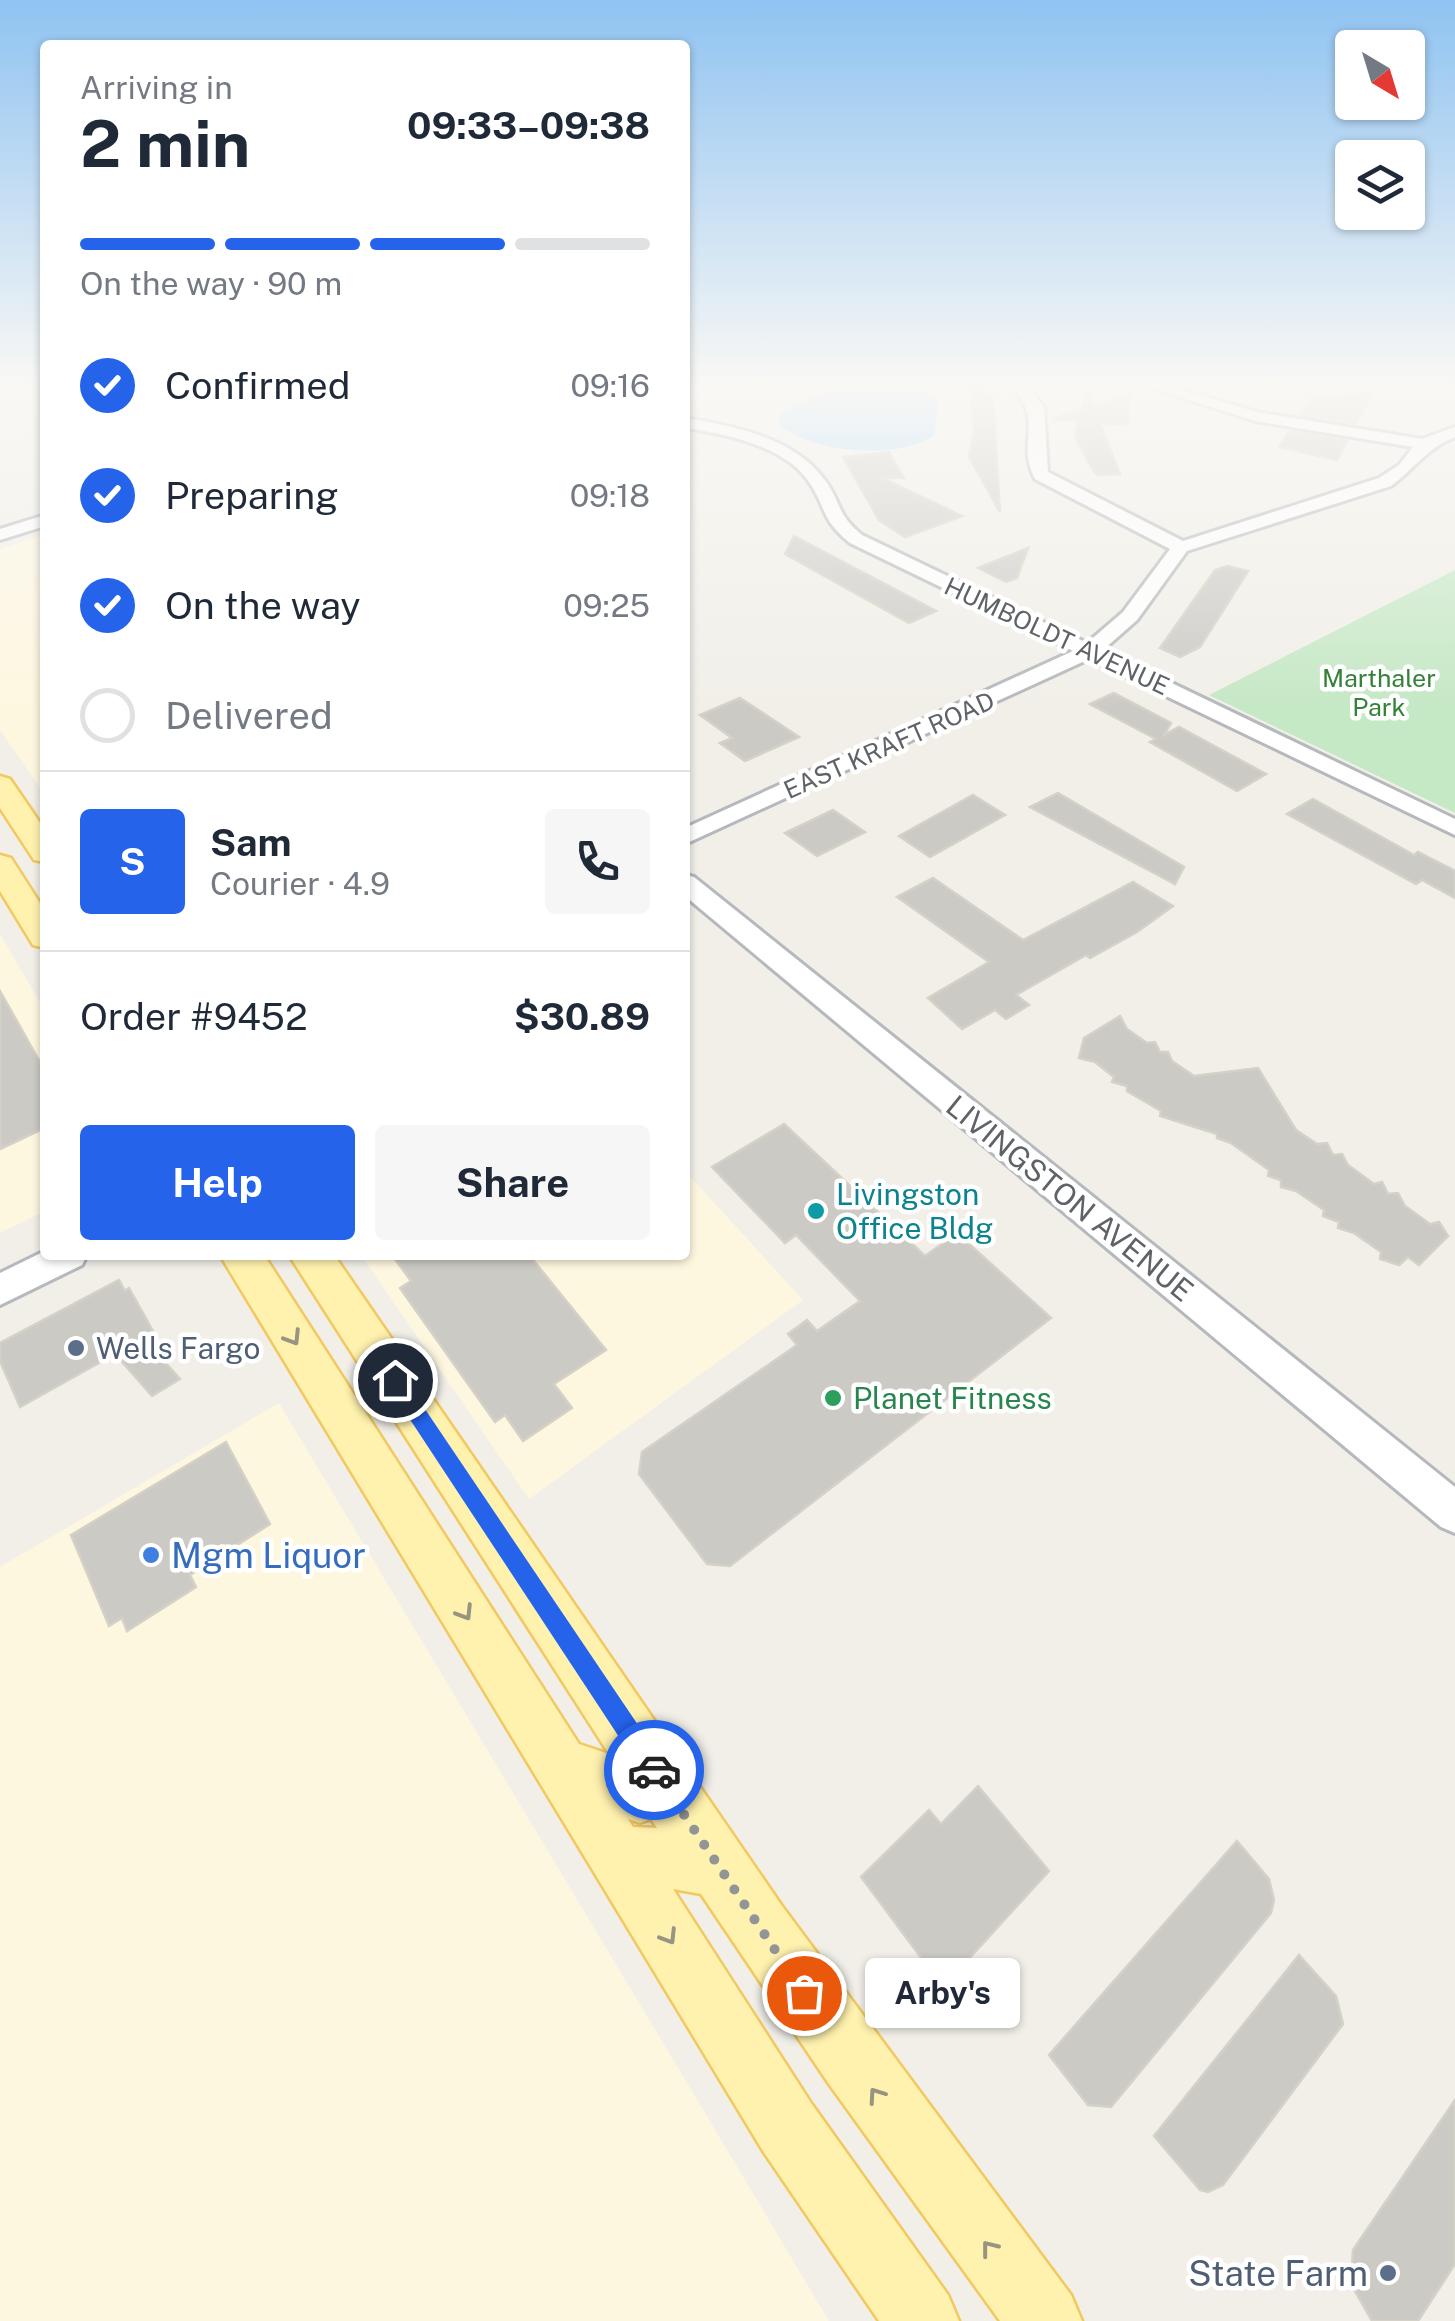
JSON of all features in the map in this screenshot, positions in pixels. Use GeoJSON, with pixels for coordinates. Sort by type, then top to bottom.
{"type":"FeatureCollection","features":[{"type":"Feature","properties":{"kind":"main road"},"geometry":{"type":"LineString","coordinates":[[0,786],[40,846]]}},
{"type":"Feature","properties":{"kind":"main road"},"geometry":{"type":"LineString","coordinates":[[0,865],[40,930]]}},
{"type":"Feature","properties":{"kind":"main road"},"geometry":{"type":"LineString","coordinates":[[244,1260],[787,2127],[922,2321]]}},
{"type":"Feature","properties":{"kind":"main road"},"geometry":{"type":"LineString","coordinates":[[313,1260],[720,1870],[932,2175],[1045,2321]]}},
{"type":"Feature","properties":{"kind":"main road"},"geometry":{"type":"LineString","coordinates":[[561,1766],[640,1794],[665,1786]]}},
{"type":"Feature","properties":{"kind":"main road"},"geometry":{"type":"LineString","coordinates":[[617,1856],[682,1859],[720,1870]]}},
{"type":"Feature","properties":{"kind":"street","name":"HUMBOLDT AVENUE"},"geometry":{"type":"LineString","coordinates":[[823,493],[831,516],[856,539],[998,611],[1092,649],[1455,828]]}},
{"type":"Feature","properties":{"kind":"street"},"geometry":{"type":"LineString","coordinates":[[1077,493],[1181,547],[1349,493]]}},
{"type":"Feature","properties":{"kind":"street"},"geometry":{"type":"LineString","coordinates":[[0,532],[40,520]]}},
{"type":"Feature","properties":{"kind":"street","name":"EAST KRAFT ROAD"},"geometry":{"type":"LineString","coordinates":[[690,835],[1092,649],[1130,616],[1181,547]]}},
{"type":"Feature","properties":{"kind":"street","name":"LIVINGSTON AVENUE"},"geometry":{"type":"LineString","coordinates":[[690,888],[1455,1512]]}},
{"type":"Feature","properties":{"kind":"street"},"geometry":{"type":"LineString","coordinates":[[0,1290],[60,1260]]}},
{"type":"Feature","properties":{"kind":"shaded area"},"geometry":{"type":"Polygon","coordinates":[[[40,536],[40,788],[0,730],[0,549],[40,536]]]}},
{"type":"Feature","properties":{"kind":"shaded area"},"geometry":{"type":"Polygon","coordinates":[[[0,934],[40,1002],[40,1213],[0,1233],[0,934]]]}},
{"type":"Feature","properties":{"kind":"shaded area"},"geometry":{"type":"Polygon","coordinates":[[[690,1176],[803,1300],[529,1499],[364,1260],[690,1260],[690,1176]]]}},
{"type":"Feature","properties":{"kind":"shaded area"},"geometry":{"type":"Polygon","coordinates":[[[279,1403],[829,2321],[0,2321],[0,1567],[279,1403]]]}},
{"type":"Feature","properties":{"kind":"green space","name":"Marthaler Park"},"geometry":{"type":"Polygon","coordinates":[[[1455,570],[1455,813],[1209,695],[1455,570]]]}},
{"type":"Feature","properties":{"kind":"building"},"geometry":{"type":"Polygon","coordinates":[[[864,493],[914,493],[962,516],[905,537],[879,520],[864,493]]]}},
{"type":"Feature","properties":{"kind":"building"},"geometry":{"type":"Polygon","coordinates":[[[989,493],[999,493],[1000,512],[989,493]]]}},
{"type":"Feature","properties":{"kind":"building"},"geometry":{"type":"Polygon","coordinates":[[[794,536],[936,611],[909,623],[785,554],[794,536]]]}},
{"type":"Feature","properties":{"kind":"building"},"geometry":{"type":"Polygon","coordinates":[[[1028,548],[1017,578],[1006,582],[978,568],[1028,548]]]}},
{"type":"Feature","properties":{"kind":"building"},"geometry":{"type":"Polygon","coordinates":[[[1227,566],[1248,571],[1200,647],[1180,657],[1160,648],[1215,570],[1227,566]]]}},
{"type":"Feature","properties":{"kind":"building"},"geometry":{"type":"Polygon","coordinates":[[[1114,693],[1171,723],[1164,735],[1179,727],[1266,774],[1237,791],[1150,742],[1156,739],[1090,704],[1114,693]]]}},
{"type":"Feature","properties":{"kind":"building"},"geometry":{"type":"Polygon","coordinates":[[[740,698],[799,737],[745,761],[720,743],[732,738],[700,715],[740,698]]]}},
{"type":"Feature","properties":{"kind":"building"},"geometry":{"type":"Polygon","coordinates":[[[1058,793],[1184,867],[1175,884],[1030,807],[1058,793]]]}},
{"type":"Feature","properties":{"kind":"building"},"geometry":{"type":"Polygon","coordinates":[[[973,795],[1005,815],[930,857],[899,836],[973,795]]]}},
{"type":"Feature","properties":{"kind":"building"},"geometry":{"type":"Polygon","coordinates":[[[1313,799],[1414,855],[1418,852],[1455,871],[1455,898],[1422,880],[1416,884],[1287,814],[1313,799]]]}},
{"type":"Feature","properties":{"kind":"building"},"geometry":{"type":"Polygon","coordinates":[[[833,810],[865,832],[817,856],[785,833],[833,810]]]}},
{"type":"Feature","properties":{"kind":"building"},"geometry":{"type":"Polygon","coordinates":[[[933,878],[1023,940],[1133,882],[1173,906],[1137,932],[1090,958],[1086,955],[1016,995],[1029,1005],[1006,1019],[995,1010],[962,1029],[928,998],[989,962],[897,897],[933,878]]]}},
{"type":"Feature","properties":{"kind":"building"},"geometry":{"type":"Polygon","coordinates":[[[0,991],[40,1062],[40,1130],[0,1149],[0,991]]]}},
{"type":"Feature","properties":{"kind":"building"},"geometry":{"type":"Polygon","coordinates":[[[1120,1016],[1127,1029],[1147,1043],[1155,1042],[1160,1052],[1168,1052],[1172,1061],[1194,1076],[1258,1068],[1296,1130],[1317,1144],[1327,1143],[1333,1155],[1342,1154],[1348,1165],[1374,1184],[1382,1182],[1388,1194],[1398,1193],[1405,1206],[1430,1224],[1439,1222],[1448,1236],[1419,1265],[1408,1257],[1399,1265],[1380,1259],[1381,1252],[1354,1233],[1338,1228],[1339,1222],[1323,1216],[1324,1210],[1296,1191],[1281,1187],[1281,1180],[1268,1176],[1269,1170],[1231,1143],[1217,1138],[1217,1134],[1160,1116],[1161,1111],[1127,1091],[1127,1086],[1112,1082],[1114,1077],[1095,1062],[1079,1058],[1084,1038],[1120,1016]]]}},
{"type":"Feature","properties":{"kind":"building","name":"Planet Fitness"},"geometry":{"type":"Polygon","coordinates":[[[784,1124],[925,1256],[957,1233],[1051,1318],[730,1566],[707,1564],[639,1474],[642,1452],[797,1345],[788,1334],[807,1320],[817,1331],[860,1301],[796,1235],[785,1243],[712,1167],[784,1124]]]}},
{"type":"Feature","properties":{"kind":"building"},"geometry":{"type":"Polygon","coordinates":[[[396,1260],[533,1260],[606,1350],[554,1384],[572,1408],[523,1441],[505,1415],[495,1422],[400,1288],[411,1281],[396,1260]]]}},
{"type":"Feature","properties":{"kind":"building","name":"Wells Fargo"},"geometry":{"type":"Polygon","coordinates":[[[119,1280],[125,1291],[129,1288],[153,1331],[145,1340],[180,1379],[152,1396],[115,1354],[20,1407],[0,1361],[0,1343],[119,1280]]]}},
{"type":"Feature","properties":{"kind":"building","name":"Mgm Liquor"},"geometry":{"type":"Polygon","coordinates":[[[226,1442],[270,1524],[190,1575],[196,1587],[127,1631],[122,1618],[109,1626],[71,1535],[226,1442]]]}},
{"type":"Feature","properties":{"kind":"building"},"geometry":{"type":"Polygon","coordinates":[[[978,1786],[1049,1871],[943,1987],[861,1877],[929,1810],[941,1824],[978,1786]]]}},
{"type":"Feature","properties":{"kind":"building"},"geometry":{"type":"Polygon","coordinates":[[[1237,1841],[1269,1879],[1274,1900],[1271,1913],[1111,2107],[1088,2105],[1049,2055],[1237,1841]]]}},
{"type":"Feature","properties":{"kind":"building"},"geometry":{"type":"Polygon","coordinates":[[[1299,1955],[1336,1996],[1343,2024],[1223,2185],[1208,2192],[1200,2190],[1154,2136],[1299,1955]]]}},
{"type":"Feature","properties":{"kind":"building"},"geometry":{"type":"Polygon","coordinates":[[[1455,2100],[1455,2264],[1418,2321],[1372,2321],[1351,2284],[1353,2250],[1455,2100]]]}},
{"type":"Feature","properties":{"kind":"way so far"},"geometry":{"type":"LineString","coordinates":[[654,1770],[804,1993]]}},
{"type":"Feature","properties":{"kind":"place","name":"Livingston Office Bldg"},"geometry":{"type":"Point","coordinates":[816,1211]}},
{"type":"Feature","properties":{"kind":"place","name":"Wells Fargo"},"geometry":{"type":"Point","coordinates":[76,1348]}},
{"type":"Feature","properties":{"kind":"place","name":"Planet Fitness"},"geometry":{"type":"Point","coordinates":[833,1398]}},
{"type":"Feature","properties":{"kind":"place","name":"Mgm Liquor"},"geometry":{"type":"Point","coordinates":[151,1555]}},
{"type":"Feature","properties":{"kind":"place","name":"Arby's"},"geometry":{"type":"Point","coordinates":[804,1993]}},
{"type":"Feature","properties":{"kind":"place","name":"State Farm"},"geometry":{"type":"Point","coordinates":[1388,2273]}},
{"type":"Feature","properties":{"kind":"route"},"geometry":{"type":"LineString","coordinates":[[395,1380],[654,1770]]}}]}
